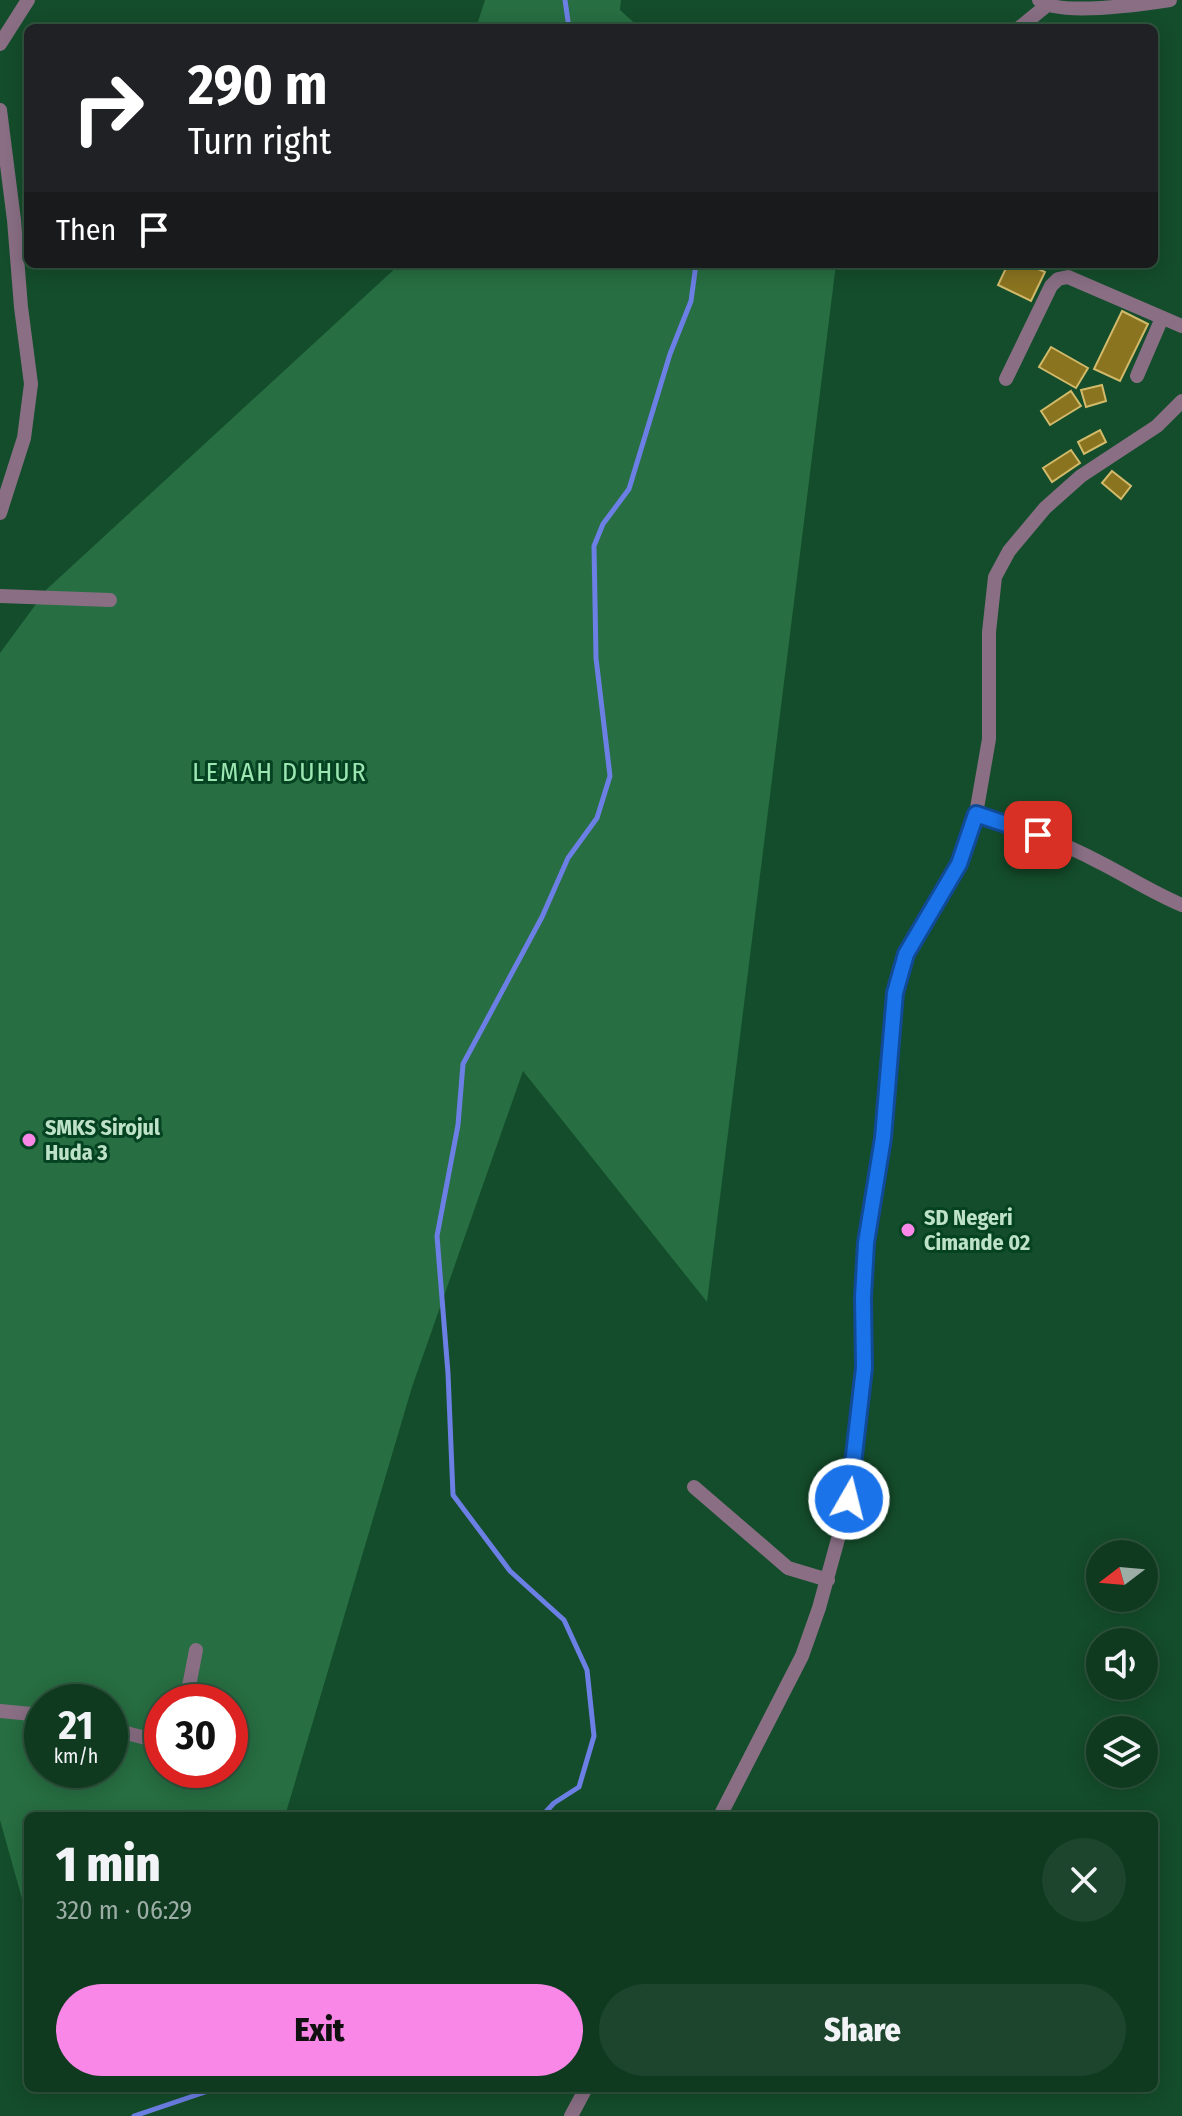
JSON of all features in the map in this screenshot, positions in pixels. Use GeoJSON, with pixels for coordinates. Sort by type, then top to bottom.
{"type":"FeatureCollection","features":[{"type":"Feature","properties":{"kind":"street"},"geometry":{"type":"LineString","coordinates":[[0,44],[28,0]]}},
{"type":"Feature","properties":{"kind":"street"},"geometry":{"type":"LineString","coordinates":[[1023,24],[1043,3],[1066,8],[1170,0]]}},
{"type":"Feature","properties":{"kind":"street"},"geometry":{"type":"LineString","coordinates":[[0,110],[31,384],[24,438],[0,513]]}},
{"type":"Feature","properties":{"kind":"street"},"geometry":{"type":"LineString","coordinates":[[1006,379],[1051,286],[1058,279],[1068,277],[1182,326]]}},
{"type":"Feature","properties":{"kind":"street"},"geometry":{"type":"LineString","coordinates":[[1137,376],[1162,318]]}},
{"type":"Feature","properties":{"kind":"street"},"geometry":{"type":"LineString","coordinates":[[722,1812],[802,1656],[828,1580],[849,1499],[864,1368],[866,1243],[883,1138],[895,993],[906,954],[959,864],[976,814],[989,739],[991,600],[1000,567],[1022,534],[1066,489],[1157,426],[1182,401]]}},
{"type":"Feature","properties":{"kind":"street"},"geometry":{"type":"LineString","coordinates":[[0,596],[110,600]]}},
{"type":"Feature","properties":{"kind":"street"},"geometry":{"type":"LineString","coordinates":[[976,814],[1060,843],[1182,905]]}},
{"type":"Feature","properties":{"kind":"street"},"geometry":{"type":"LineString","coordinates":[[694,1487],[788,1568],[828,1580]]}},
{"type":"Feature","properties":{"kind":"street"},"geometry":{"type":"LineString","coordinates":[[189,1684],[196,1650]]}},
{"type":"Feature","properties":{"kind":"street"},"geometry":{"type":"LineString","coordinates":[[0,1711],[24,1713]]}},
{"type":"Feature","properties":{"kind":"street"},"geometry":{"type":"LineString","coordinates":[[571,2116],[584,2092]]}},
{"type":"Feature","properties":{"kind":"green space"},"geometry":{"type":"Polygon","coordinates":[[[485,0],[621,0],[620,10],[636,24],[477,24],[485,0]]]}},
{"type":"Feature","properties":{"kind":"green space"},"geometry":{"type":"Polygon","coordinates":[[[396,268],[836,268],[707,1302],[523,1071],[412,1387],[286,1812],[24,1812],[24,1906],[0,1820],[0,653],[47,589],[396,268]]]}},
{"type":"Feature","properties":{"kind":"building"},"geometry":{"type":"Polygon","coordinates":[[[1006,268],[1036,268],[1045,272],[1031,301],[998,285],[1006,268]]]}},
{"type":"Feature","properties":{"kind":"building"},"geometry":{"type":"Polygon","coordinates":[[[1122,311],[1148,324],[1120,381],[1094,369],[1122,311]]]}},
{"type":"Feature","properties":{"kind":"building"},"geometry":{"type":"Polygon","coordinates":[[[1051,347],[1088,368],[1076,388],[1039,367],[1051,347]]]}},
{"type":"Feature","properties":{"kind":"building"},"geometry":{"type":"Polygon","coordinates":[[[1102,385],[1106,401],[1086,407],[1081,390],[1102,385]]]}},
{"type":"Feature","properties":{"kind":"building"},"geometry":{"type":"Polygon","coordinates":[[[1071,391],[1081,406],[1050,425],[1041,411],[1071,391]]]}},
{"type":"Feature","properties":{"kind":"building"},"geometry":{"type":"Polygon","coordinates":[[[1100,430],[1106,442],[1084,454],[1078,442],[1100,430]]]}},
{"type":"Feature","properties":{"kind":"building"},"geometry":{"type":"Polygon","coordinates":[[[1071,450],[1080,463],[1052,482],[1043,468],[1071,450]]]}},
{"type":"Feature","properties":{"kind":"building"},"geometry":{"type":"Polygon","coordinates":[[[1112,471],[1131,486],[1121,499],[1102,483],[1112,471]]]}},
{"type":"Feature","properties":{"kind":"waterway"},"geometry":{"type":"LineString","coordinates":[[565,0],[568,24]]}},
{"type":"Feature","properties":{"kind":"waterway"},"geometry":{"type":"LineString","coordinates":[[546,1812],[579,1787],[594,1736],[587,1670],[564,1620],[510,1571],[453,1495],[448,1373],[437,1236],[458,1125],[463,1064],[542,917],[568,858],[597,818],[610,776],[596,658],[594,546],[603,524],[629,489],[670,354],[691,301],[695,268]]}},
{"type":"Feature","properties":{"kind":"waterway"},"geometry":{"type":"LineString","coordinates":[[134,2116],[205,2092]]}},
{"type":"Feature","properties":{"kind":"place","name":"SMKS Sirojul Huda 3"},"geometry":{"type":"Point","coordinates":[29,1140]}},
{"type":"Feature","properties":{"kind":"place","name":"SD Negeri Cimande 02"},"geometry":{"type":"Point","coordinates":[908,1230]}},
{"type":"Feature","properties":{"kind":"district","name":"LEMAH DUHUR"},"geometry":{"type":"Point","coordinates":[280,772]}},
{"type":"Feature","properties":{"kind":"route"},"geometry":{"type":"LineString","coordinates":[[849,1499],[864,1368],[866,1243],[880,1163],[899,975],[915,934],[950,883],[976,814],[1038,835]]}}]}
